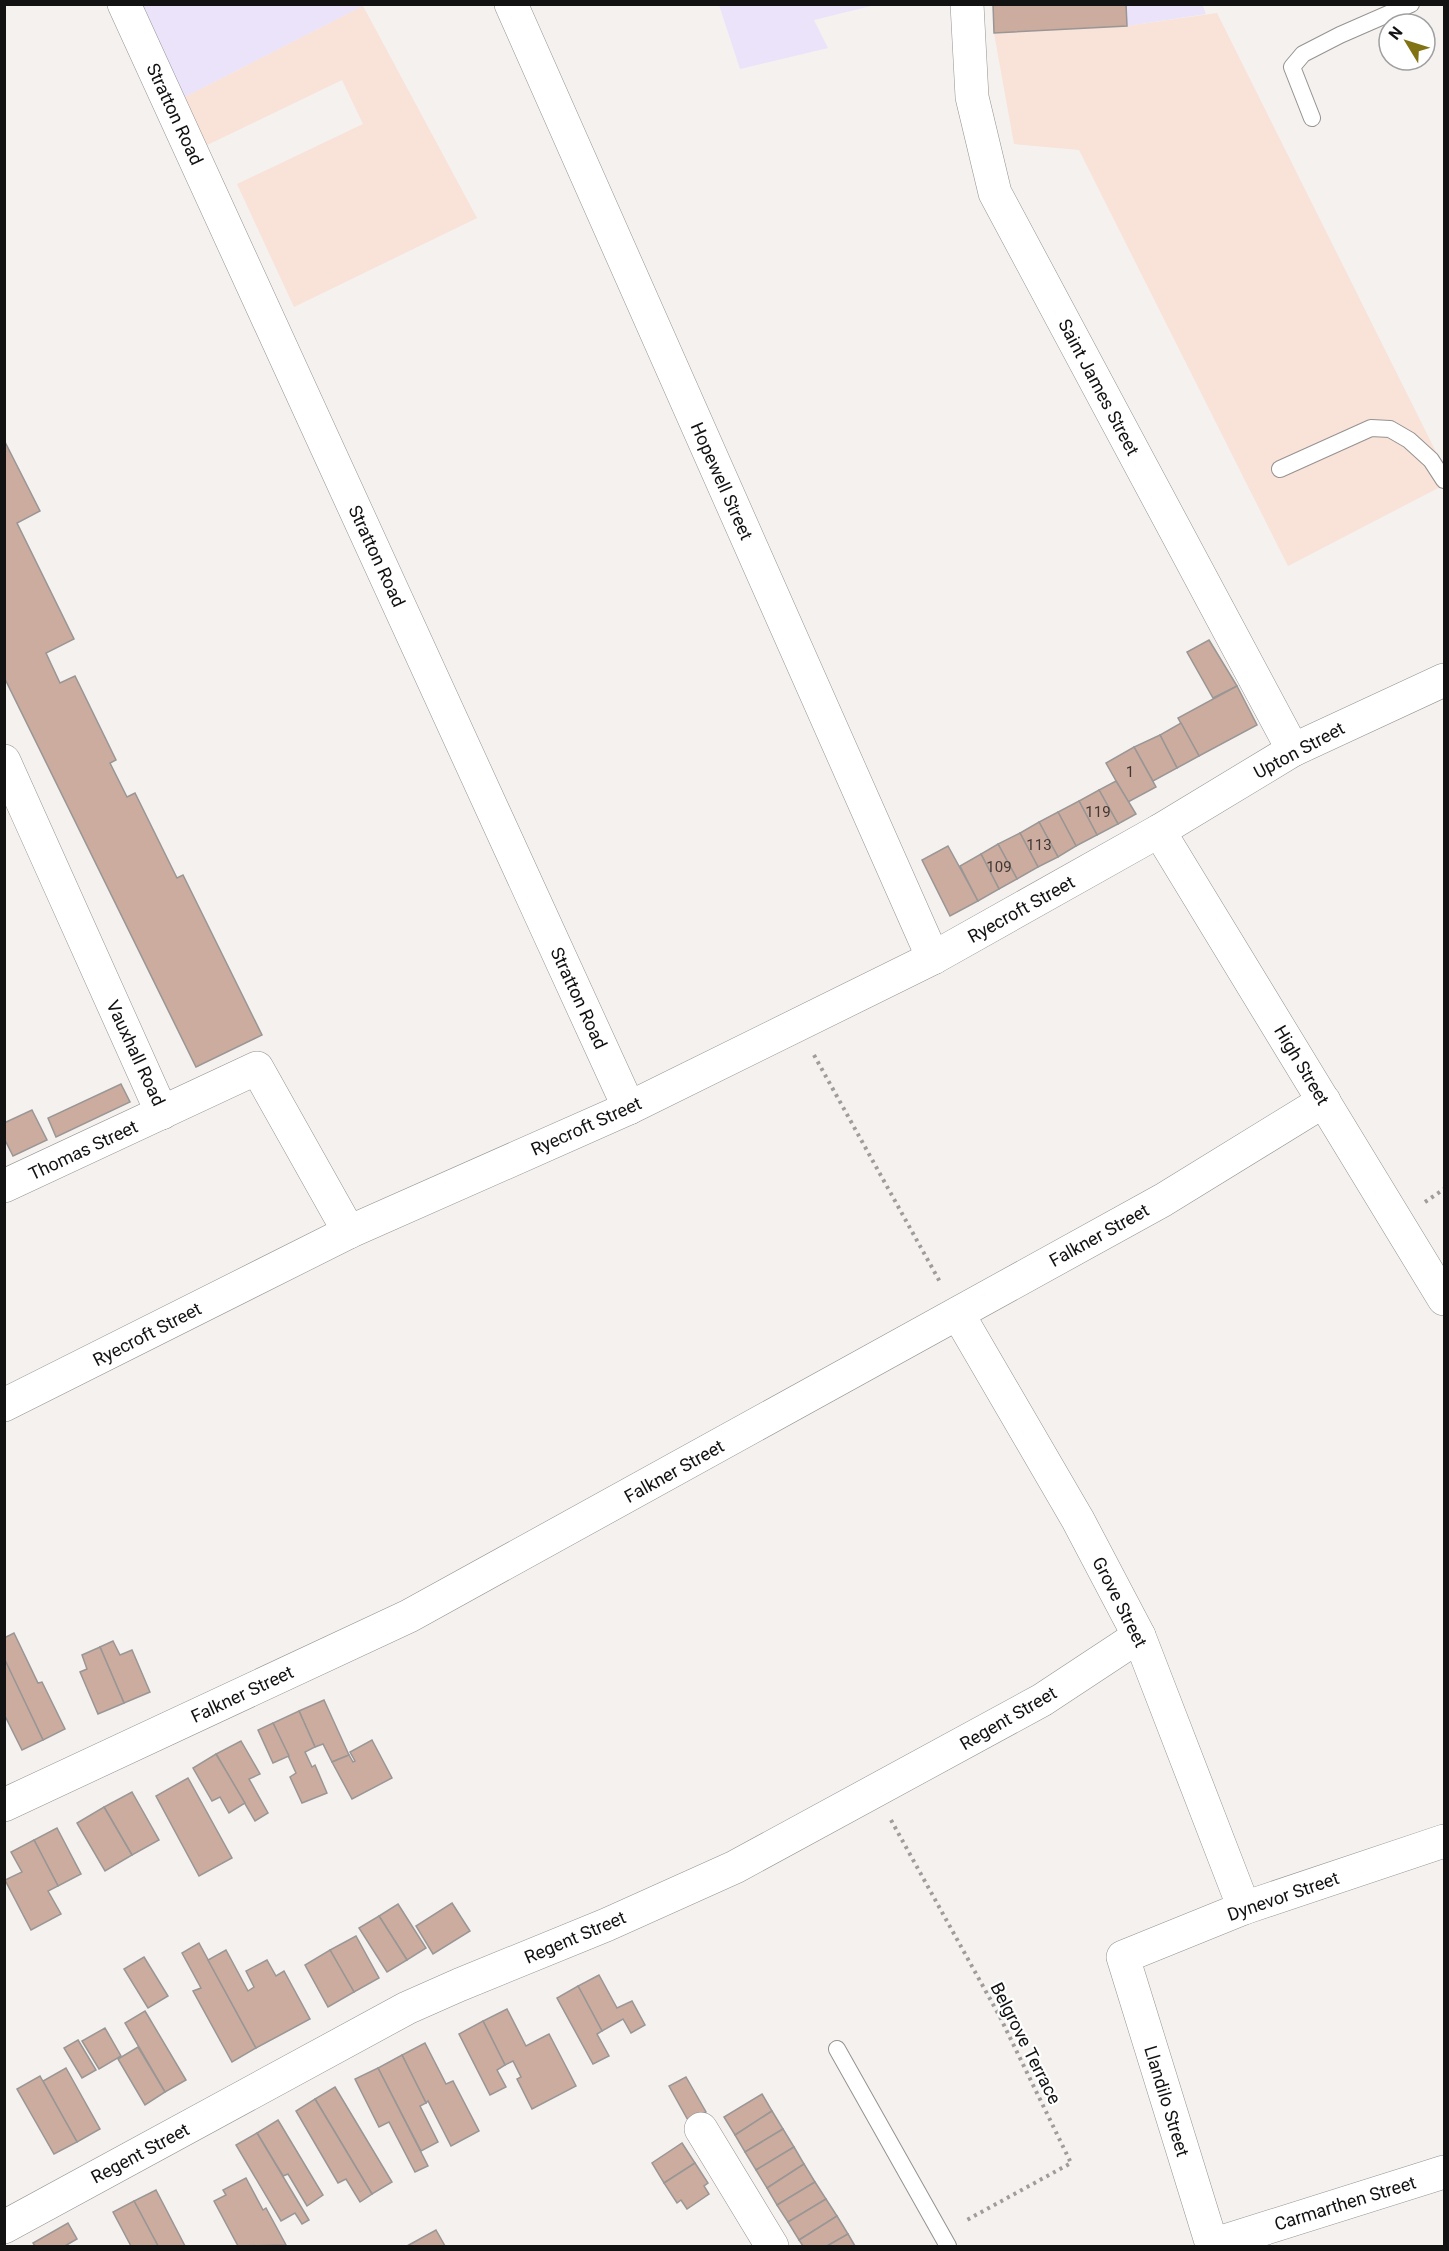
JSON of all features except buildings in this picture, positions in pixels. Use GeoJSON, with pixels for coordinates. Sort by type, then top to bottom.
{"type":"FeatureCollection","features":[{"type":"Feature","properties":{"kind":"street","name":"Stratton Road"},"geometry":{"type":"LineString","coordinates":[[124,4],[629,1108]]}},
{"type":"Feature","properties":{"kind":"street","name":"Hopewell Street"},"geometry":{"type":"LineString","coordinates":[[511,4],[933,958]]}},
{"type":"Feature","properties":{"kind":"street","name":"Saint James Street"},"geometry":{"type":"LineString","coordinates":[[967,4],[972,97],[995,193],[1293,750]]}},
{"type":"Feature","properties":{"kind":"street","name":"Upton Street"},"geometry":{"type":"LineString","coordinates":[[1159,831],[1293,750],[1444,680]]}},
{"type":"Feature","properties":{"kind":"street","name":"Vauxhall Road"},"geometry":{"type":"LineString","coordinates":[[4,761],[162,1113],[256,1068],[350,1232]]}},
{"type":"Feature","properties":{"kind":"street","name":"Ryecroft Street"},"geometry":{"type":"LineString","coordinates":[[4,1405],[350,1232],[629,1108],[933,958],[1159,831]]}},
{"type":"Feature","properties":{"kind":"street","name":"High Street"},"geometry":{"type":"LineString","coordinates":[[1159,831],[1444,1299]]}},
{"type":"Feature","properties":{"kind":"street","name":"Falkner Street"},"geometry":{"type":"LineString","coordinates":[[4,1805],[409,1616],[1162,1200],[1324,1101]]}},
{"type":"Feature","properties":{"kind":"street","name":"Thomas Street"},"geometry":{"type":"LineString","coordinates":[[4,1186],[162,1113]]}},
{"type":"Feature","properties":{"kind":"street","name":"Grove Street"},"geometry":{"type":"LineString","coordinates":[[958,1314],[1078,1520],[1139,1636],[1244,1908]]}},
{"type":"Feature","properties":{"kind":"street","name":"Regent Street"},"geometry":{"type":"LineString","coordinates":[[4,2227],[407,2008],[606,1925],[735,1867],[1042,1700],[1139,1636]]}},
{"type":"Feature","properties":{"kind":"street","name":"Dynevor Street"},"geometry":{"type":"LineString","coordinates":[[1123,1957],[1244,1908],[1444,1841]]}},
{"type":"Feature","properties":{"kind":"street","name":"Llandilo Street"},"geometry":{"type":"LineString","coordinates":[[1123,1957],[1212,2245]]}},
{"type":"Feature","properties":{"kind":"street"},"geometry":{"type":"LineString","coordinates":[[701,2129],[772,2247]]}},
{"type":"Feature","properties":{"kind":"street","name":"Carmarthen Street"},"geometry":{"type":"LineString","coordinates":[[1212,2245],[1444,2172]]}},
{"type":"Feature","properties":{"kind":"lane"},"geometry":{"type":"LineString","coordinates":[[1312,118],[1292,67],[1303,54],[1411,4]]}},
{"type":"Feature","properties":{"kind":"lane"},"geometry":{"type":"LineString","coordinates":[[1280,469],[1371,428],[1390,429],[1409,440],[1431,460],[1444,480]]}},
{"type":"Feature","properties":{"kind":"lane"},"geometry":{"type":"LineString","coordinates":[[837,2049],[948,2247]]}},
{"type":"Feature","properties":{"kind":"path"},"geometry":{"type":"LineString","coordinates":[[798,1025],[958,1314]]}},
{"type":"Feature","properties":{"kind":"path","name":"Belgrove Terrace"},"geometry":{"type":"LineString","coordinates":[[876,1791],[1000,2017],[1071,2163],[959,2224]]}},
{"type":"Feature","properties":{"kind":"shaded area"},"geometry":{"type":"Polygon","coordinates":[[[719,4],[875,5],[814,20],[828,48],[740,69],[719,4]]]}},
{"type":"Feature","properties":{"kind":"shaded area"},"geometry":{"type":"Polygon","coordinates":[[[1202,4],[1206,14],[1127,26],[994,33],[993,5],[1202,4]]]}},
{"type":"Feature","properties":{"kind":"shaded area"},"geometry":{"type":"Polygon","coordinates":[[[142,5],[365,5],[181,99],[142,5]]]}},
{"type":"Feature","properties":{"kind":"shaded area"},"geometry":{"type":"Polygon","coordinates":[[[363,6],[477,218],[294,307],[237,184],[363,124],[342,80],[203,147],[181,99],[363,6]]]}},
{"type":"Feature","properties":{"kind":"shaded area"},"geometry":{"type":"Polygon","coordinates":[[[1217,13],[1444,468],[1444,485],[1288,566],[1079,150],[1014,144],[994,33],[1127,26],[1217,13]]]}}]}
